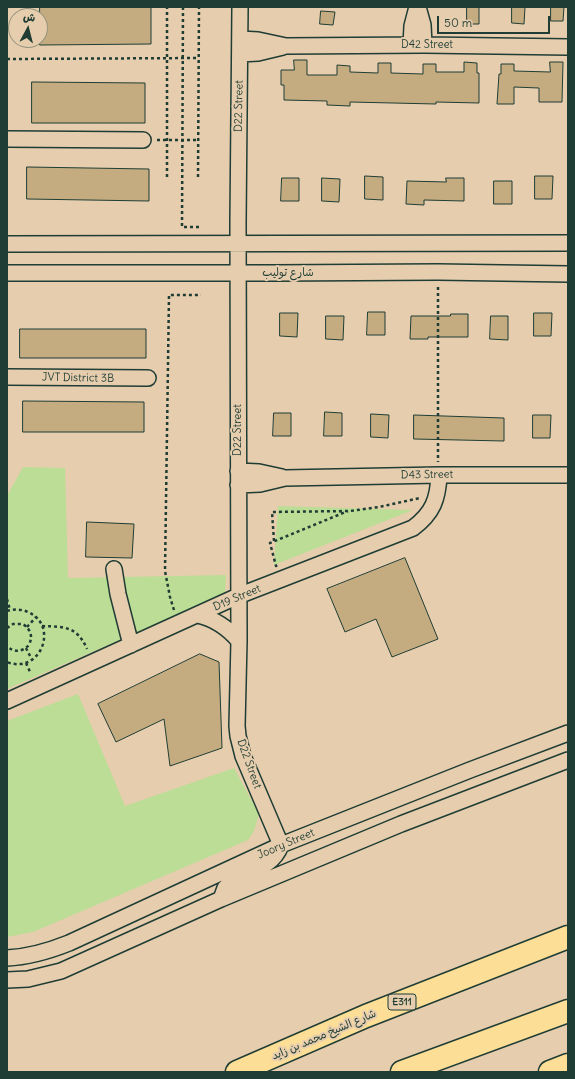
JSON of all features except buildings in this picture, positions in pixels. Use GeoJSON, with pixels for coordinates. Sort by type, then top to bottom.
{"type":"FeatureCollection","features":[{"type":"Feature","properties":{"kind":"highway","name":"شارع الشيخ محمد بن زايد"},"geometry":{"type":"LineString","coordinates":[[237,1072],[366,1016],[568,937]]}},
{"type":"Feature","properties":{"kind":"highway"},"geometry":{"type":"LineString","coordinates":[[402,1072],[568,1011]]}},
{"type":"Feature","properties":{"kind":"highway"},"geometry":{"type":"LineString","coordinates":[[550,1072],[568,1065]]}},
{"type":"Feature","properties":{"kind":"street","name":"D22 Street"},"geometry":{"type":"LineString","coordinates":[[240,7],[237,716],[240,746],[280,845]]}},
{"type":"Feature","properties":{"kind":"street"},"geometry":{"type":"LineString","coordinates":[[417,7],[412,26],[418,45]]}},
{"type":"Feature","properties":{"kind":"street","name":"D42 Street"},"geometry":{"type":"LineString","coordinates":[[240,39],[258,40],[286,46],[418,45],[568,48]]}},
{"type":"Feature","properties":{"kind":"street","name":"D42 Street"},"geometry":{"type":"LineString","coordinates":[[240,54],[258,53],[286,46]]}},
{"type":"Feature","properties":{"kind":"street"},"geometry":{"type":"LineString","coordinates":[[7,139],[143,140]]}},
{"type":"Feature","properties":{"kind":"street"},"geometry":{"type":"LineString","coordinates":[[7,231],[14,243],[568,243]]}},
{"type":"Feature","properties":{"kind":"street","name":"شارع توليب"},"geometry":{"type":"LineString","coordinates":[[10,277],[238,273],[438,272],[568,274]]}},
{"type":"Feature","properties":{"kind":"street","name":"JVT District 3B"},"geometry":{"type":"LineString","coordinates":[[7,377],[148,378]]}},
{"type":"Feature","properties":{"kind":"street","name":"D43 Street"},"geometry":{"type":"LineString","coordinates":[[238,478],[260,484],[285,478],[438,475],[568,475]]}},
{"type":"Feature","properties":{"kind":"street","name":"D19 Street"},"geometry":{"type":"LineString","coordinates":[[7,701],[238,596],[413,528],[428,514],[437,495],[438,475]]}},
{"type":"Feature","properties":{"kind":"street"},"geometry":{"type":"LineString","coordinates":[[114,569],[118,594],[131,645]]}},
{"type":"Feature","properties":{"kind":"street"},"geometry":{"type":"LineString","coordinates":[[198,615],[221,624],[238,641]]}},
{"type":"Feature","properties":{"kind":"street","name":"Joory Street"},"geometry":{"type":"LineString","coordinates":[[7,958],[33,955],[69,943],[280,845],[568,733]]}},
{"type":"Feature","properties":{"kind":"street"},"geometry":{"type":"LineString","coordinates":[[7,980],[28,979],[61,971],[221,899],[401,824],[568,760]]}},
{"type":"Feature","properties":{"kind":"street"},"geometry":{"type":"LineString","coordinates":[[221,899],[225,888],[229,884],[270,862],[278,852],[280,845]]}},
{"type":"Feature","properties":{"kind":"path"},"geometry":{"type":"LineString","coordinates":[[167,7],[167,177]]}},
{"type":"Feature","properties":{"kind":"path"},"geometry":{"type":"LineString","coordinates":[[183,7],[182,226],[202,227]]}},
{"type":"Feature","properties":{"kind":"path"},"geometry":{"type":"LineString","coordinates":[[198,7],[198,177]]}},
{"type":"Feature","properties":{"kind":"path"},"geometry":{"type":"LineString","coordinates":[[7,59],[199,58]]}},
{"type":"Feature","properties":{"kind":"path"},"geometry":{"type":"LineString","coordinates":[[143,140],[199,140]]}},
{"type":"Feature","properties":{"kind":"path"},"geometry":{"type":"LineString","coordinates":[[438,272],[438,475]]}},
{"type":"Feature","properties":{"kind":"path"},"geometry":{"type":"LineString","coordinates":[[180,623],[170,597],[165,571],[169,295],[201,295]]}},
{"type":"Feature","properties":{"kind":"path"},"geometry":{"type":"LineString","coordinates":[[274,541],[272,512],[350,511],[379,507],[437,495]]}},
{"type":"Feature","properties":{"kind":"path"},"geometry":{"type":"LineString","coordinates":[[286,578],[281,564],[276,566],[270,543],[350,511]]}},
{"type":"Feature","properties":{"kind":"path"},"geometry":{"type":"LineString","coordinates":[[7,599],[9,611],[24,611],[31,613],[36,617],[44,632],[41,651],[32,660],[19,664],[7,662]]}},
{"type":"Feature","properties":{"kind":"path"},"geometry":{"type":"LineString","coordinates":[[27,627],[36,617]]}},
{"type":"Feature","properties":{"kind":"path"},"geometry":{"type":"LineString","coordinates":[[7,628],[13,624],[23,624],[27,627],[32,636],[29,645],[21,651],[15,651],[7,646]]}},
{"type":"Feature","properties":{"kind":"path"},"geometry":{"type":"LineString","coordinates":[[42,626],[62,627],[74,631],[84,642],[93,662]]}},
{"type":"Feature","properties":{"kind":"path"},"geometry":{"type":"LineString","coordinates":[[26,648],[32,660]]}},
{"type":"Feature","properties":{"kind":"green space"},"geometry":{"type":"Polygon","coordinates":[[[23,467],[65,468],[68,578],[226,575],[225,594],[7,689],[7,496],[23,467]]]}},
{"type":"Feature","properties":{"kind":"green space"},"geometry":{"type":"Polygon","coordinates":[[[278,506],[413,510],[274,565],[278,506]]]}},
{"type":"Feature","properties":{"kind":"green space"},"geometry":{"type":"Polygon","coordinates":[[[78,694],[125,806],[234,768],[259,814],[254,831],[248,840],[33,932],[7,937],[7,721],[78,694]]]}}]}
